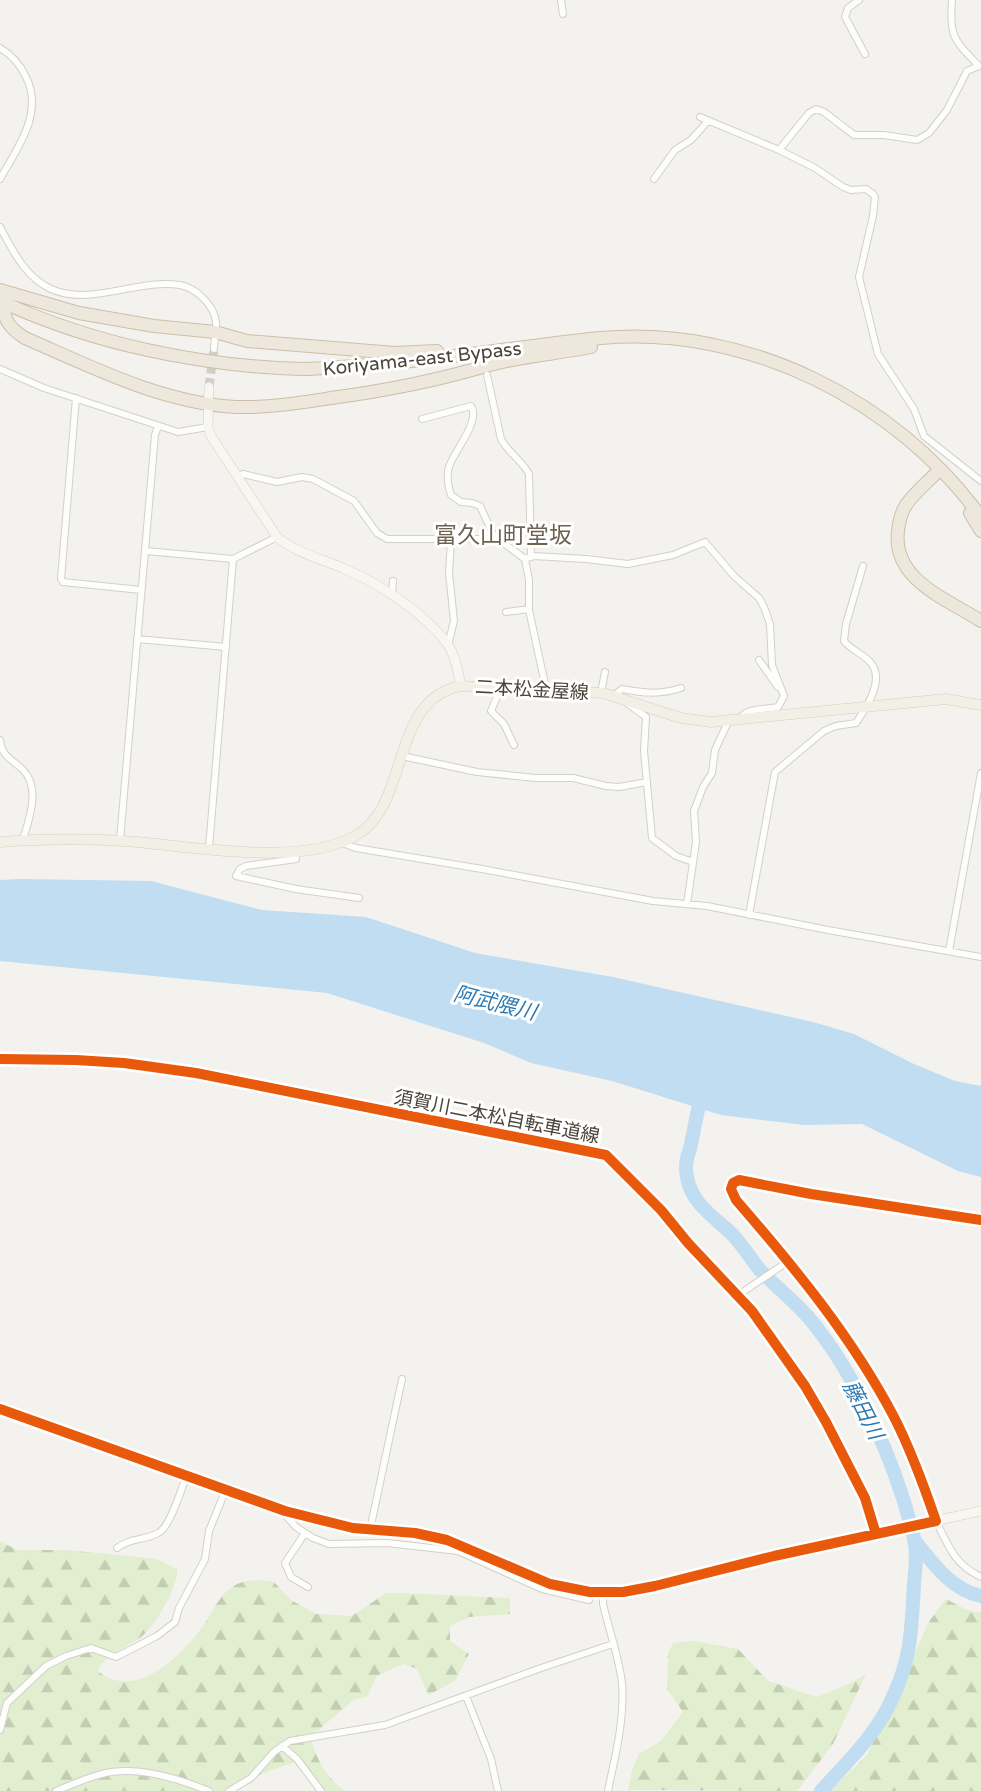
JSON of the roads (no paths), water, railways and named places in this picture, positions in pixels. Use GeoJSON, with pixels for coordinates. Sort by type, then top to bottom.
{"type":"FeatureCollection","features":[{"type":"Feature","properties":{"kind":"highway"},"geometry":{"type":"LineString","coordinates":[[0,290],[79,313],[154,326],[215,332],[247,341],[395,354],[555,337],[603,338]]}},
{"type":"Feature","properties":{"kind":"highway"},"geometry":{"type":"LineString","coordinates":[[3,302],[9,325],[25,338],[129,382],[235,407],[279,406],[380,391],[454,376],[488,365],[590,347],[628,337]]}},
{"type":"Feature","properties":{"kind":"highway","name":"Koriyama-east Bypass"},"geometry":{"type":"LineString","coordinates":[[3,302],[85,333],[138,347],[218,362],[303,369],[419,361],[628,337],[675,340],[738,352],[786,367],[869,409],[890,425],[981,517]]}},
{"type":"Feature","properties":{"kind":"highway"},"geometry":{"type":"LineString","coordinates":[[938,472],[901,513],[897,537],[899,553],[906,568],[919,582],[981,621]]}},
{"type":"Feature","properties":{"kind":"highway","name":"Koriyama-east Bypass"},"geometry":{"type":"LineString","coordinates":[[938,472],[967,508],[981,531]]}},
{"type":"Feature","properties":{"kind":"main road","name":"二本松金屋線"},"geometry":{"type":"LineString","coordinates":[[0,842],[120,840],[259,852],[295,851],[342,843],[362,832],[377,817],[424,707],[441,692],[461,686],[601,693],[681,718],[711,722],[946,699],[981,705]]}},
{"type":"Feature","properties":{"kind":"street"},"geometry":{"type":"LineString","coordinates":[[561,0],[564,14]]}},
{"type":"Feature","properties":{"kind":"street"},"geometry":{"type":"LineString","coordinates":[[859,0],[848,8],[845,17],[865,54]]}},
{"type":"Feature","properties":{"kind":"street"},"geometry":{"type":"LineString","coordinates":[[779,150],[809,113],[816,109],[824,111],[853,135],[884,135],[916,141],[929,133],[947,110],[967,71],[981,67],[954,38],[950,29],[952,0]]}},
{"type":"Feature","properties":{"kind":"street"},"geometry":{"type":"LineString","coordinates":[[0,48],[20,66],[34,102],[24,136],[0,179]]}},
{"type":"Feature","properties":{"kind":"street"},"geometry":{"type":"LineString","coordinates":[[701,117],[779,150],[815,168],[843,187],[851,190],[866,189],[873,194],[874,209],[859,277],[878,354],[914,410],[924,436],[981,481]]}},
{"type":"Feature","properties":{"kind":"street"},"geometry":{"type":"LineString","coordinates":[[654,179],[675,150],[691,140],[708,121]]}},
{"type":"Feature","properties":{"kind":"street"},"geometry":{"type":"LineString","coordinates":[[0,227],[27,272],[48,288],[60,293],[81,295],[181,285],[197,293],[210,307],[216,322],[214,349]]}},
{"type":"Feature","properties":{"kind":"street"},"geometry":{"type":"LineString","coordinates":[[0,369],[44,388],[158,426],[183,432],[208,427]]}},
{"type":"Feature","properties":{"kind":"street"},"geometry":{"type":"LineString","coordinates":[[486,375],[501,439],[529,474],[529,609],[546,689]]}},
{"type":"Feature","properties":{"kind":"street"},"geometry":{"type":"LineString","coordinates":[[209,387],[208,427],[216,446],[277,537],[290,547],[346,570],[392,596],[416,614],[449,645],[461,686]]}},
{"type":"Feature","properties":{"kind":"street"},"geometry":{"type":"LineString","coordinates":[[76,398],[61,579],[63,582],[77,585],[141,590]]}},
{"type":"Feature","properties":{"kind":"street"},"geometry":{"type":"LineString","coordinates":[[422,419],[471,406],[474,409],[475,418],[449,467],[447,478],[451,495],[455,499],[480,506],[494,536],[528,558],[586,559],[628,564],[673,555],[705,542],[734,576],[759,598],[764,607],[770,624],[772,665],[784,696],[781,705],[745,712],[735,720],[715,750],[712,773],[695,811],[696,842],[687,904]]}},
{"type":"Feature","properties":{"kind":"street"},"geometry":{"type":"LineString","coordinates":[[120,840],[158,426]]}},
{"type":"Feature","properties":{"kind":"street"},"geometry":{"type":"LineString","coordinates":[[236,477],[243,474],[277,482],[307,477],[354,502],[383,538],[451,540],[489,539],[494,536]]}},
{"type":"Feature","properties":{"kind":"street"},"geometry":{"type":"LineString","coordinates":[[146,551],[233,559],[277,537]]}},
{"type":"Feature","properties":{"kind":"street"},"geometry":{"type":"LineString","coordinates":[[449,645],[454,621],[449,573],[451,540]]}},
{"type":"Feature","properties":{"kind":"street"},"geometry":{"type":"LineString","coordinates":[[209,848],[233,559]]}},
{"type":"Feature","properties":{"kind":"street"},"geometry":{"type":"LineString","coordinates":[[749,915],[775,772],[824,731],[856,723],[868,707],[875,683],[875,669],[872,663],[847,645],[844,638],[863,566]]}},
{"type":"Feature","properties":{"kind":"street"},"geometry":{"type":"LineString","coordinates":[[392,596],[393,581]]}},
{"type":"Feature","properties":{"kind":"street"},"geometry":{"type":"LineString","coordinates":[[506,612],[529,609]]}},
{"type":"Feature","properties":{"kind":"street"},"geometry":{"type":"LineString","coordinates":[[137,639],[226,647]]}},
{"type":"Feature","properties":{"kind":"street"},"geometry":{"type":"LineString","coordinates":[[759,660],[781,689]]}},
{"type":"Feature","properties":{"kind":"street"},"geometry":{"type":"LineString","coordinates":[[601,693],[605,672]]}},
{"type":"Feature","properties":{"kind":"street"},"geometry":{"type":"LineString","coordinates":[[501,688],[491,710],[502,721],[514,746]]}},
{"type":"Feature","properties":{"kind":"street"},"geometry":{"type":"LineString","coordinates":[[681,688],[667,693],[645,694],[622,689],[618,697],[646,717],[644,751],[652,838],[676,856],[693,863]]}},
{"type":"Feature","properties":{"kind":"street"},"geometry":{"type":"LineString","coordinates":[[0,740],[5,755],[26,772],[31,784],[32,804],[23,840]]}},
{"type":"Feature","properties":{"kind":"street"},"geometry":{"type":"LineString","coordinates":[[402,756],[477,772],[536,778],[573,778],[619,787],[647,782]]}},
{"type":"Feature","properties":{"kind":"street"},"geometry":{"type":"LineString","coordinates":[[949,951],[981,774]]}},
{"type":"Feature","properties":{"kind":"street"},"geometry":{"type":"LineString","coordinates":[[342,843],[356,848],[653,901],[687,904],[981,957]]}},
{"type":"Feature","properties":{"kind":"street"},"geometry":{"type":"LineString","coordinates":[[295,851],[296,859],[246,866],[240,869],[236,876],[296,889],[359,898]]}},
{"type":"Feature","properties":{"kind":"street"},"geometry":{"type":"LineString","coordinates":[[739,1294],[785,1263]]}},
{"type":"Feature","properties":{"kind":"street"},"geometry":{"type":"LineString","coordinates":[[370,1530],[402,1379]]}},
{"type":"Feature","properties":{"kind":"street"},"geometry":{"type":"LineString","coordinates":[[0,1409],[285,1511],[328,1523],[370,1530],[415,1533],[447,1540],[550,1584],[603,1593],[656,1586],[774,1556],[981,1511]]}},
{"type":"Feature","properties":{"kind":"street"},"geometry":{"type":"LineString","coordinates":[[117,1548],[126,1541],[156,1534],[164,1528],[187,1475]]}},
{"type":"Feature","properties":{"kind":"street"},"geometry":{"type":"LineString","coordinates":[[0,1730],[7,1703],[46,1666],[91,1648],[116,1657],[172,1626],[205,1559],[209,1531],[226,1489]]}},
{"type":"Feature","properties":{"kind":"street"},"geometry":{"type":"LineString","coordinates":[[285,1511],[291,1522],[305,1533],[324,1542],[336,1545],[387,1543],[458,1551],[542,1589],[589,1600]]}},
{"type":"Feature","properties":{"kind":"street"},"geometry":{"type":"LineString","coordinates":[[934,1522],[962,1567],[981,1577]]}},
{"type":"Feature","properties":{"kind":"street"},"geometry":{"type":"LineString","coordinates":[[305,1533],[285,1563],[291,1577],[308,1587]]}},
{"type":"Feature","properties":{"kind":"street"},"geometry":{"type":"LineString","coordinates":[[603,1593],[603,1604],[622,1681],[622,1719],[608,1791]]}},
{"type":"Feature","properties":{"kind":"street"},"geometry":{"type":"LineString","coordinates":[[229,1791],[251,1777],[290,1741],[385,1725],[613,1644]]}},
{"type":"Feature","properties":{"kind":"street"},"geometry":{"type":"LineString","coordinates":[[466,1696],[491,1759],[498,1791]]}},
{"type":"Feature","properties":{"kind":"street"},"geometry":{"type":"LineString","coordinates":[[282,1746],[298,1759],[321,1791]]}},
{"type":"Feature","properties":{"kind":"street"},"geometry":{"type":"LineString","coordinates":[[55,1791],[103,1773],[123,1772],[142,1772],[209,1791]]}},
{"type":"Feature","properties":{"kind":"water","name":"阿武隈川"},"geometry":{"type":"Polygon","coordinates":[[[0,880],[151,881],[262,910],[366,917],[475,953],[613,977],[813,1022],[854,1034],[955,1081],[981,1086],[981,1177],[958,1171],[862,1124],[804,1125],[721,1115],[612,1081],[531,1063],[484,1043],[327,993],[0,961],[0,880]]]}},
{"type":"Feature","properties":{"kind":"waterway","name":"藤田川"},"geometry":{"type":"LineString","coordinates":[[702,1090],[686,1163],[691,1191],[703,1207],[734,1237],[760,1270],[809,1318],[843,1366],[886,1452],[907,1510],[915,1544],[911,1630],[899,1684],[869,1736],[821,1791]]}},
{"type":"Feature","properties":{"kind":"waterway"},"geometry":{"type":"LineString","coordinates":[[914,1540],[951,1581],[960,1588],[981,1596]]}},
{"type":"Feature","properties":{"kind":"tunnel"},"geometry":{"type":"LineString","coordinates":[[209,387],[214,349]]}},
{"type":"Feature","properties":{"kind":"district","name":"富久山町堂坂"},"geometry":{"type":"Point","coordinates":[503,535]}}]}
